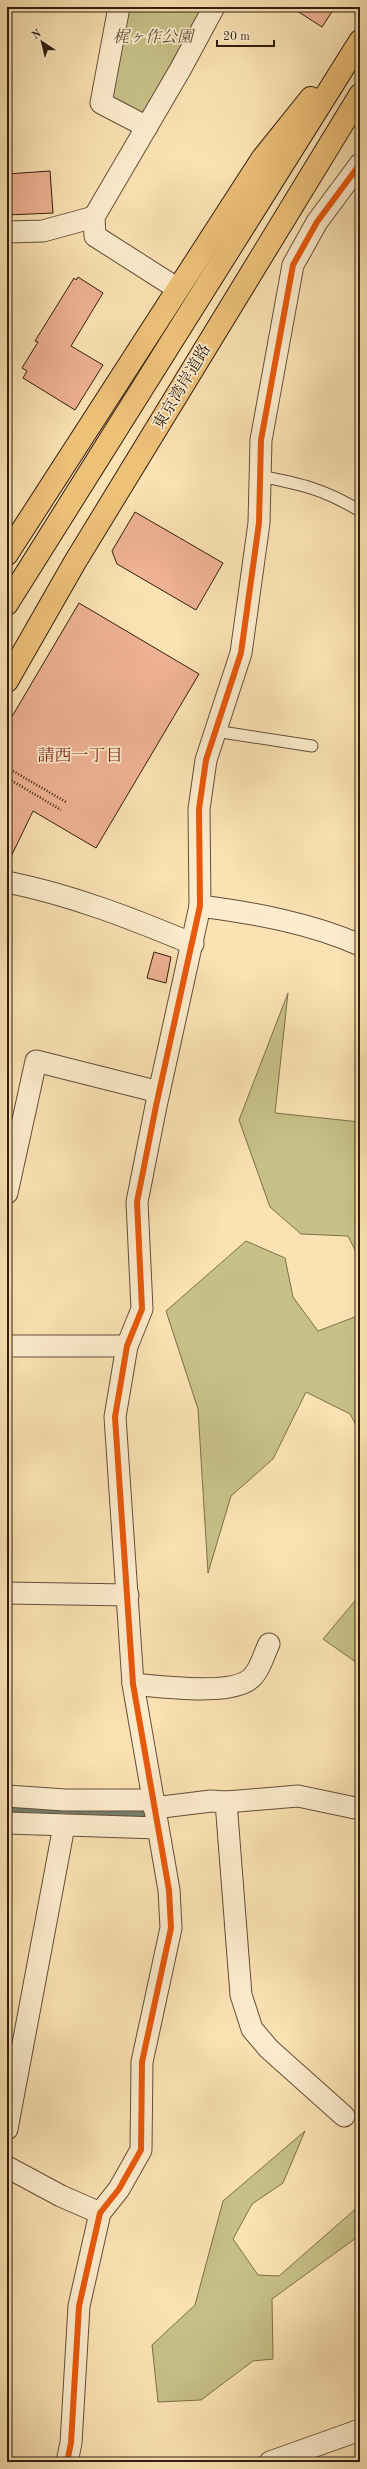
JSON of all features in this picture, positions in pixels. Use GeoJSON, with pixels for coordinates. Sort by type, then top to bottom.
{"type":"FeatureCollection","features":[{"type":"Feature","properties":{"kind":"highway"},"geometry":{"type":"LineString","coordinates":[[7,554],[262,159],[360,36]]}},
{"type":"Feature","properties":{"kind":"highway","name":"東京湾岸道路"},"geometry":{"type":"LineString","coordinates":[[7,604],[360,41]]}},
{"type":"Feature","properties":{"kind":"highway","name":"東京湾岸道路"},"geometry":{"type":"LineString","coordinates":[[7,681],[75,562],[360,94]]}},
{"type":"Feature","properties":{"kind":"street"},"geometry":{"type":"LineString","coordinates":[[119,7],[101,103],[147,127]]}},
{"type":"Feature","properties":{"kind":"street"},"geometry":{"type":"LineString","coordinates":[[178,289],[95,236],[94,217],[147,127],[214,7]]}},
{"type":"Feature","properties":{"kind":"street"},"geometry":{"type":"LineString","coordinates":[[67,2462],[71,2443],[79,2306],[100,2213],[119,2189],[141,2150],[142,2062],[171,1928],[169,1890],[133,1684],[116,1418],[128,1346],[142,1309],[137,1202],[159,1092],[193,944],[200,906],[199,809],[206,760],[241,653],[259,523],[261,440],[293,265],[317,222],[360,164]]}},
{"type":"Feature","properties":{"kind":"street"},"geometry":{"type":"LineString","coordinates":[[7,232],[43,231],[94,217]]}},
{"type":"Feature","properties":{"kind":"street"},"geometry":{"type":"LineString","coordinates":[[7,882],[44,890],[131,918],[193,944]]}},
{"type":"Feature","properties":{"kind":"street"},"geometry":{"type":"LineString","coordinates":[[200,906],[256,914],[341,936],[360,945]]}},
{"type":"Feature","properties":{"kind":"street"},"geometry":{"type":"LineString","coordinates":[[7,1193],[36,1061],[159,1092]]}},
{"type":"Feature","properties":{"kind":"street"},"geometry":{"type":"LineString","coordinates":[[7,1346],[128,1346]]}},
{"type":"Feature","properties":{"kind":"street"},"geometry":{"type":"LineString","coordinates":[[7,1593],[128,1595]]}},
{"type":"Feature","properties":{"kind":"street"},"geometry":{"type":"LineString","coordinates":[[133,1684],[192,1689],[231,1688],[254,1677],[269,1644]]}},
{"type":"Feature","properties":{"kind":"street"},"geometry":{"type":"LineString","coordinates":[[7,1796],[65,1800],[155,1812]]}},
{"type":"Feature","properties":{"kind":"street"},"geometry":{"type":"LineString","coordinates":[[7,1823],[64,1826],[155,1812],[211,1801],[226,1802],[298,1796],[360,1809]]}},
{"type":"Feature","properties":{"kind":"street"},"geometry":{"type":"LineString","coordinates":[[226,1802],[241,1995],[252,2029],[269,2049],[344,2116]]}},
{"type":"Feature","properties":{"kind":"street"},"geometry":{"type":"LineString","coordinates":[[7,2129],[64,1826]]}},
{"type":"Feature","properties":{"kind":"street"},"geometry":{"type":"LineString","coordinates":[[7,2167],[62,2196],[100,2213]]}},
{"type":"Feature","properties":{"kind":"street"},"geometry":{"type":"LineString","coordinates":[[270,2462],[360,2430]]}},
{"type":"Feature","properties":{"kind":"lane"},"geometry":{"type":"LineString","coordinates":[[260,476],[309,486],[339,498],[360,511]]}},
{"type":"Feature","properties":{"kind":"lane"},"geometry":{"type":"LineString","coordinates":[[216,731],[312,746]]}},
{"type":"Feature","properties":{"kind":"path"},"geometry":{"type":"LineString","coordinates":[[13,771],[66,802]]}},
{"type":"Feature","properties":{"kind":"path"},"geometry":{"type":"LineString","coordinates":[[9,779],[62,810]]}},
{"type":"Feature","properties":{"kind":"green space","name":"梶ヶ作公園"},"geometry":{"type":"Polygon","coordinates":[[[130,7],[202,7],[162,80],[146,118],[110,99],[130,7]]]}},
{"type":"Feature","properties":{"kind":"green space"},"geometry":{"type":"Polygon","coordinates":[[[288,993],[275,1113],[360,1122],[360,1260],[348,1236],[301,1234],[270,1207],[239,1120],[288,993]]]}},
{"type":"Feature","properties":{"kind":"green space"},"geometry":{"type":"Polygon","coordinates":[[[246,1241],[285,1258],[293,1297],[318,1331],[360,1315],[360,1432],[350,1414],[306,1392],[273,1459],[231,1496],[208,1573],[198,1409],[166,1311],[246,1241]]]}},
{"type":"Feature","properties":{"kind":"green space"},"geometry":{"type":"Polygon","coordinates":[[[360,1595],[360,1665],[323,1639],[360,1595]]]}},
{"type":"Feature","properties":{"kind":"green space"},"geometry":{"type":"Polygon","coordinates":[[[305,2131],[283,2183],[252,2204],[233,2239],[258,2275],[279,2276],[360,2205],[360,2235],[272,2299],[273,2359],[253,2361],[201,2400],[158,2402],[152,2345],[195,2305],[223,2201],[305,2131]]]}},
{"type":"Feature","properties":{"kind":"building"},"geometry":{"type":"Polygon","coordinates":[[[291,7],[335,7],[322,27],[291,7]]]}},
{"type":"Feature","properties":{"kind":"building"},"geometry":{"type":"Polygon","coordinates":[[[50,171],[53,213],[7,215],[7,174],[50,171]]]}},
{"type":"Feature","properties":{"kind":"building"},"geometry":{"type":"Polygon","coordinates":[[[78,277],[103,293],[71,346],[103,365],[75,410],[23,378],[27,371],[22,368],[38,342],[35,341],[74,278],[76,280],[78,277]]]}},
{"type":"Feature","properties":{"kind":"building"},"geometry":{"type":"Polygon","coordinates":[[[135,512],[223,563],[196,610],[117,564],[112,551],[135,512]]]}},
{"type":"Feature","properties":{"kind":"building"},"geometry":{"type":"Polygon","coordinates":[[[79,603],[199,674],[96,848],[33,811],[7,865],[7,725],[79,603]]]}},
{"type":"Feature","properties":{"kind":"building"},"geometry":{"type":"Polygon","coordinates":[[[154,952],[171,957],[166,983],[147,978],[154,952]]]}},
{"type":"Feature","properties":{"kind":"waterway"},"geometry":{"type":"LineString","coordinates":[[7,1809],[148,1814]]}},
{"type":"Feature","properties":{"kind":"cycle path"},"geometry":{"type":"LineString","coordinates":[[67,2462],[71,2443],[79,2306],[100,2213],[119,2189],[141,2150],[142,2062],[171,1928],[169,1890],[133,1684],[115,1417],[127,1346],[142,1309],[137,1202],[156,1106],[200,906],[199,809],[206,760],[241,653],[259,523],[261,440],[293,265],[317,222],[360,164]]}},
{"type":"Feature","properties":{"kind":"district","name":"請西一丁目"},"geometry":{"type":"Point","coordinates":[80,755]}}]}
